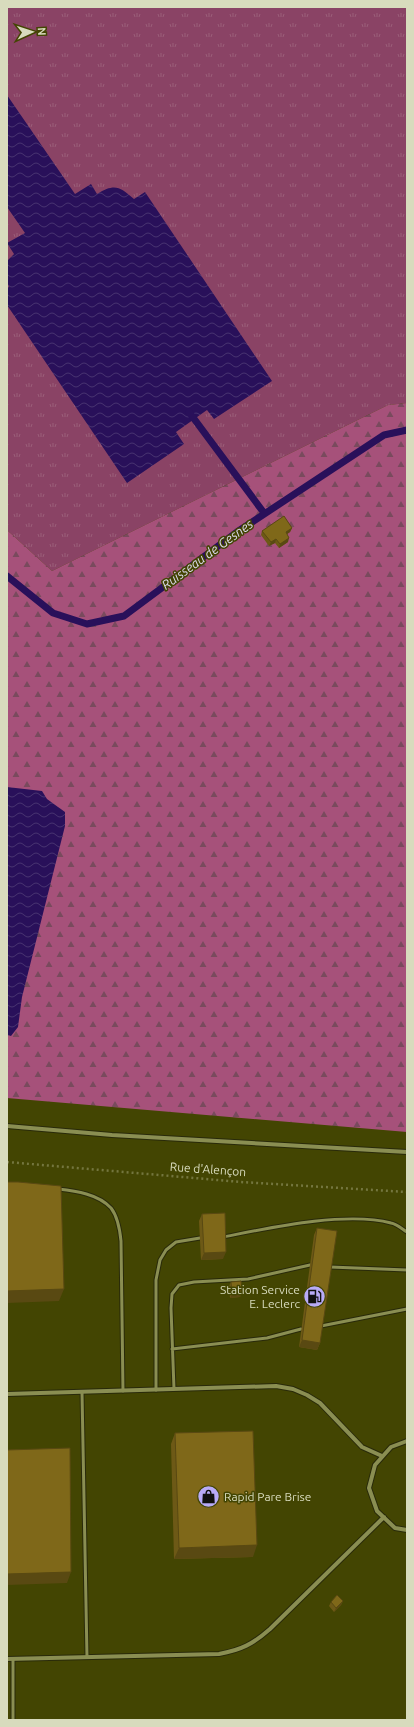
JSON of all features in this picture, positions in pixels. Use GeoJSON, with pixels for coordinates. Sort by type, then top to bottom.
{"type":"FeatureCollection","features":[{"type":"Feature","properties":{"kind":"street"},"geometry":{"type":"LineString","coordinates":[[7,1126],[112,1135],[407,1152]]}},
{"type":"Feature","properties":{"kind":"street"},"geometry":{"type":"LineString","coordinates":[[7,1394],[276,1386],[293,1389],[320,1403],[362,1446],[382,1456]]}},
{"type":"Feature","properties":{"kind":"street"},"geometry":{"type":"LineString","coordinates":[[407,1441],[391,1447],[382,1456],[375,1465],[369,1488],[377,1511],[395,1528],[407,1530]]}},
{"type":"Feature","properties":{"kind":"street"},"geometry":{"type":"LineString","coordinates":[[7,1659],[219,1654],[239,1650],[257,1641],[384,1517]]}},
{"type":"Feature","properties":{"kind":"lane"},"geometry":{"type":"LineString","coordinates":[[56,1189],[90,1195],[101,1201],[111,1208],[118,1224],[121,1242],[123,1391]]}},
{"type":"Feature","properties":{"kind":"lane"},"geometry":{"type":"LineString","coordinates":[[222,1238],[270,1228],[329,1221],[367,1219],[393,1223],[407,1232]]}},
{"type":"Feature","properties":{"kind":"lane"},"geometry":{"type":"LineString","coordinates":[[156,1390],[156,1280],[160,1260],[166,1250],[176,1242],[200,1238]]}},
{"type":"Feature","properties":{"kind":"lane"},"geometry":{"type":"LineString","coordinates":[[174,1389],[172,1294],[179,1286],[194,1282],[248,1279],[310,1265]]}},
{"type":"Feature","properties":{"kind":"lane"},"geometry":{"type":"LineString","coordinates":[[330,1267],[407,1270]]}},
{"type":"Feature","properties":{"kind":"lane"},"geometry":{"type":"LineString","coordinates":[[321,1326],[407,1309]]}},
{"type":"Feature","properties":{"kind":"lane"},"geometry":{"type":"LineString","coordinates":[[172,1349],[267,1338],[301,1329]]}},
{"type":"Feature","properties":{"kind":"lane"},"geometry":{"type":"LineString","coordinates":[[82,1392],[87,1657]]}},
{"type":"Feature","properties":{"kind":"lane"},"geometry":{"type":"LineString","coordinates":[[13,1659],[13,1719]]}},
{"type":"Feature","properties":{"kind":"path","name":"Rue d'Alençon"},"geometry":{"type":"LineString","coordinates":[[7,1162],[241,1182],[407,1192]]}},
{"type":"Feature","properties":{"kind":"green space"},"geometry":{"type":"Polygon","coordinates":[[[7,7],[407,7],[407,403],[388,405],[52,571],[7,530],[7,7]]]}},
{"type":"Feature","properties":{"kind":"green space"},"geometry":{"type":"Polygon","coordinates":[[[407,403],[407,1132],[7,1098],[7,530],[52,571],[388,405],[407,403]]]}},
{"type":"Feature","properties":{"kind":"water"},"geometry":{"type":"Polygon","coordinates":[[[7,95],[75,194],[91,184],[97,194],[108,188],[117,188],[121,189],[134,199],[145,192],[272,381],[214,419],[207,410],[176,432],[184,444],[127,483],[7,305],[7,288],[9,287],[7,282],[7,261],[14,254],[7,243],[25,233],[7,207],[7,95]]]}},
{"type":"Feature","properties":{"kind":"water"},"geometry":{"type":"Polygon","coordinates":[[[7,787],[42,791],[47,799],[65,812],[65,826],[22,997],[18,1027],[11,1036],[7,1035],[7,787]]]}},
{"type":"Feature","properties":{"kind":"building"},"geometry":{"type":"Polygon","coordinates":[[[284,516],[292,528],[286,532],[289,538],[280,544],[276,539],[271,542],[262,531],[284,516]]]}},
{"type":"Feature","properties":{"kind":"building"},"geometry":{"type":"Polygon","coordinates":[[[7,1182],[61,1186],[64,1289],[7,1291],[7,1182]]]}},
{"type":"Feature","properties":{"kind":"building"},"geometry":{"type":"Polygon","coordinates":[[[225,1213],[226,1252],[204,1253],[202,1214],[225,1213]]]}},
{"type":"Feature","properties":{"kind":"building","name":"Station Service E. Leclerc"},"geometry":{"type":"Polygon","coordinates":[[[317,1228],[337,1231],[320,1343],[302,1340],[317,1228]]]}},
{"type":"Feature","properties":{"kind":"building"},"geometry":{"type":"Polygon","coordinates":[[[241,1281],[242,1293],[232,1294],[231,1282],[241,1281]]]}},
{"type":"Feature","properties":{"kind":"building"},"geometry":{"type":"Polygon","coordinates":[[[253,1431],[257,1545],[179,1548],[175,1433],[253,1431]]]}},
{"type":"Feature","properties":{"kind":"building"},"geometry":{"type":"Polygon","coordinates":[[[70,1448],[71,1572],[7,1574],[7,1450],[70,1448]]]}},
{"type":"Feature","properties":{"kind":"building"},"geometry":{"type":"Polygon","coordinates":[[[337,1595],[343,1601],[336,1608],[331,1602],[337,1595]]]}},
{"type":"Feature","properties":{"kind":"waterway"},"geometry":{"type":"LineString","coordinates":[[189,412],[264,513]]}},
{"type":"Feature","properties":{"kind":"waterway","name":"Ruisseau de Gesnes"},"geometry":{"type":"LineString","coordinates":[[7,576],[53,613],[87,624],[124,616],[237,532],[384,435],[407,430]]}},
{"type":"Feature","properties":{"kind":"place","name":"Station Service E. Leclerc"},"geometry":{"type":"Point","coordinates":[315,1296]}},
{"type":"Feature","properties":{"kind":"place","name":"Rapid Pare Brise"},"geometry":{"type":"Point","coordinates":[209,1496]}}]}
